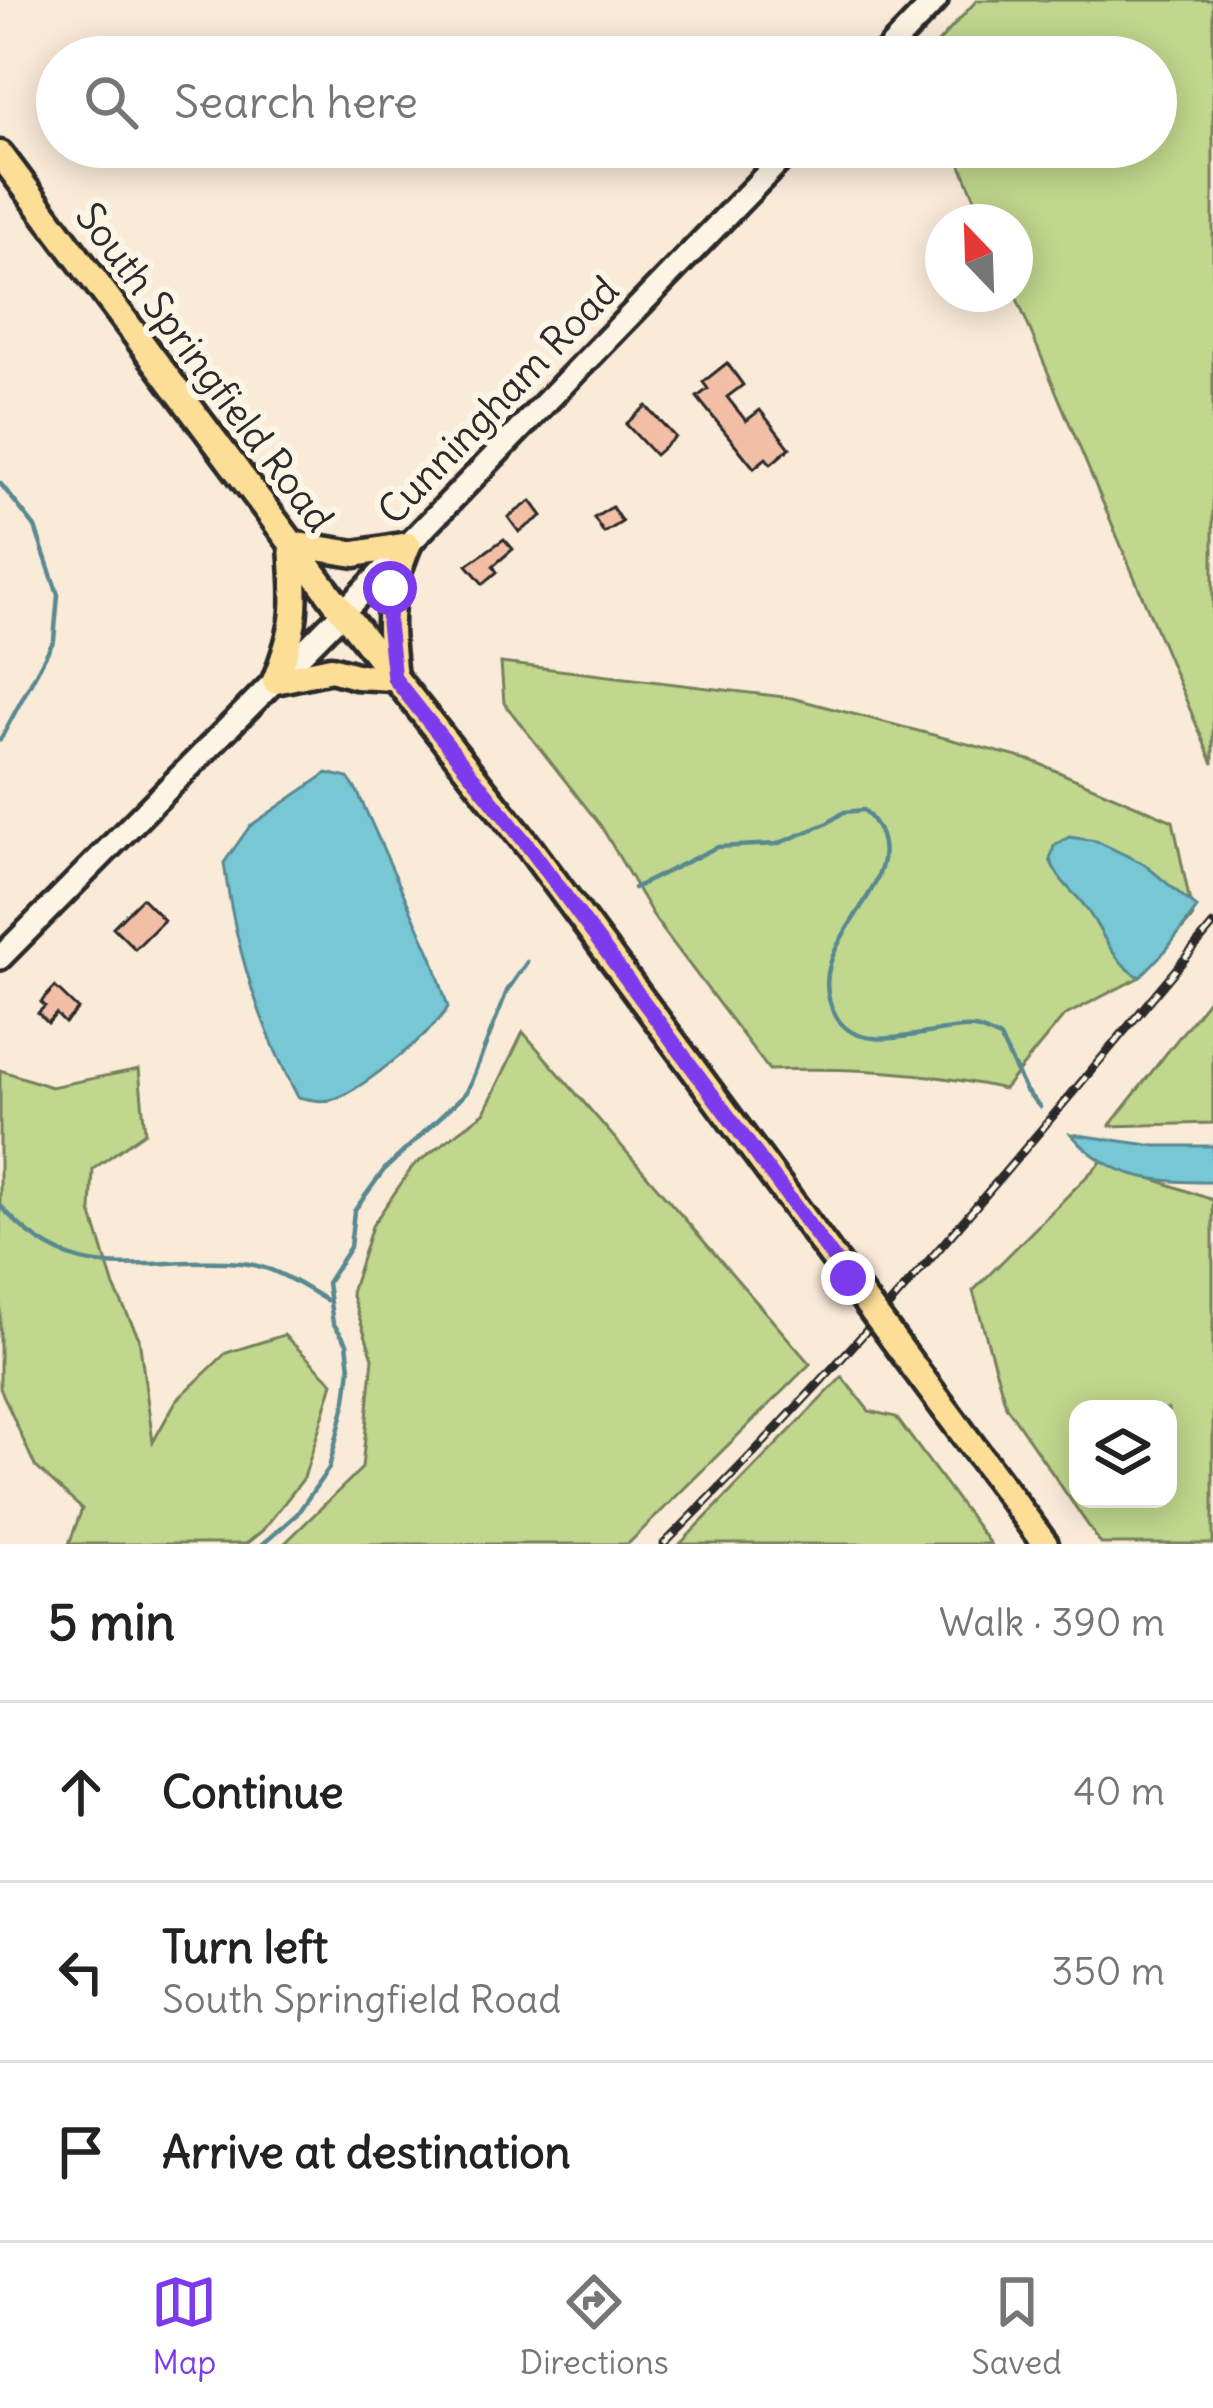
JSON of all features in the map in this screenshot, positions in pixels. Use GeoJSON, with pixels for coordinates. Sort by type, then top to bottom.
{"type":"FeatureCollection","features":[{"type":"Feature","properties":{"kind":"main road"},"geometry":{"type":"LineString","coordinates":[[901,36],[936,0]]}},
{"type":"Feature","properties":{"kind":"main road","name":"South Springfield Road"},"geometry":{"type":"LineString","coordinates":[[0,154],[394,678],[529,847],[1045,1544]]}},
{"type":"Feature","properties":{"kind":"main road","name":"Cunningham Road"},"geometry":{"type":"LineString","coordinates":[[0,958],[344,612],[773,168]]}},
{"type":"Feature","properties":{"kind":"main road"},"geometry":{"type":"LineString","coordinates":[[275,681],[293,636],[297,611],[292,544],[356,554],[407,545]]}},
{"type":"Feature","properties":{"kind":"main road"},"geometry":{"type":"LineString","coordinates":[[275,681],[332,669],[394,678],[390,588],[407,545]]}},
{"type":"Feature","properties":{"kind":"green space"},"geometry":{"type":"Polygon","coordinates":[[[977,0],[1213,0],[1213,764],[1023,312],[1033,312],[1033,204],[977,204],[962,168],[1177,168],[1177,36],[944,36],[977,0]]]}},
{"type":"Feature","properties":{"kind":"green space"},"geometry":{"type":"Polygon","coordinates":[[[501,663],[792,698],[1033,761],[1173,821],[1193,917],[1140,977],[1064,1016],[1004,1089],[888,1072],[769,1070],[657,922],[601,826],[504,703],[501,663]]]}},
{"type":"Feature","properties":{"kind":"green space"},"geometry":{"type":"Polygon","coordinates":[[[1213,994],[1213,1123],[1110,1126],[1110,1125],[1213,994]]]}},
{"type":"Feature","properties":{"kind":"green space"},"geometry":{"type":"Polygon","coordinates":[[[523,1032],[810,1364],[628,1544],[284,1544],[362,1468],[373,1358],[351,1293],[372,1226],[413,1166],[484,1113],[523,1032]]]}},
{"type":"Feature","properties":{"kind":"green space"},"geometry":{"type":"Polygon","coordinates":[[[139,1069],[145,1132],[93,1169],[91,1211],[114,1287],[139,1338],[153,1442],[176,1401],[226,1353],[284,1335],[333,1383],[304,1478],[246,1544],[69,1544],[82,1509],[35,1466],[0,1388],[0,1070],[51,1087],[139,1069]]]}},
{"type":"Feature","properties":{"kind":"green space"},"geometry":{"type":"Polygon","coordinates":[[[1102,1161],[1213,1200],[1213,1544],[1101,1544],[1076,1508],[1177,1508],[1177,1400],[1069,1400],[1069,1498],[1006,1406],[973,1291],[1102,1161]]]}},
{"type":"Feature","properties":{"kind":"green space"},"geometry":{"type":"Polygon","coordinates":[[[842,1377],[869,1411],[896,1417],[990,1544],[680,1544],[842,1377]]]}},
{"type":"Feature","properties":{"kind":"water"},"geometry":{"type":"Polygon","coordinates":[[[327,773],[348,778],[357,791],[432,957],[448,1007],[429,1030],[380,1071],[349,1092],[322,1101],[298,1097],[271,1041],[242,954],[224,863],[250,826],[327,773]]]}},
{"type":"Feature","properties":{"kind":"water"},"geometry":{"type":"Polygon","coordinates":[[[1069,837],[1096,841],[1144,864],[1197,908],[1140,977],[1113,952],[1050,860],[1054,846],[1069,837]]]}},
{"type":"Feature","properties":{"kind":"water"},"geometry":{"type":"Polygon","coordinates":[[[1071,1134],[1156,1146],[1213,1146],[1213,1182],[1172,1181],[1118,1169],[1071,1134]]]}},
{"type":"Feature","properties":{"kind":"building"},"geometry":{"type":"Polygon","coordinates":[[[727,363],[743,385],[727,397],[746,421],[760,410],[790,448],[771,464],[766,458],[754,468],[697,397],[708,389],[703,382],[727,363]]]}},
{"type":"Feature","properties":{"kind":"building"},"geometry":{"type":"Polygon","coordinates":[[[646,406],[675,437],[655,455],[626,424],[646,406]]]}},
{"type":"Feature","properties":{"kind":"building"},"geometry":{"type":"Polygon","coordinates":[[[531,501],[542,516],[519,532],[508,517],[531,501]]]}},
{"type":"Feature","properties":{"kind":"building"},"geometry":{"type":"Polygon","coordinates":[[[612,507],[622,522],[604,533],[594,518],[612,507]]]}},
{"type":"Feature","properties":{"kind":"building"},"geometry":{"type":"Polygon","coordinates":[[[504,539],[513,549],[493,566],[497,572],[483,584],[467,565],[504,539]]]}},
{"type":"Feature","properties":{"kind":"building"},"geometry":{"type":"Polygon","coordinates":[[[142,898],[164,920],[135,949],[113,927],[142,898]]]}},
{"type":"Feature","properties":{"kind":"building"},"geometry":{"type":"Polygon","coordinates":[[[55,987],[78,1009],[65,1023],[56,1014],[48,1023],[38,1013],[55,987]]]}},
{"type":"Feature","properties":{"kind":"waterway"},"geometry":{"type":"LineString","coordinates":[[0,483],[35,527],[58,595],[54,640],[0,740]]}},
{"type":"Feature","properties":{"kind":"waterway"},"geometry":{"type":"LineString","coordinates":[[634,888],[717,847],[777,844],[844,812],[864,810],[881,836],[883,861],[831,960],[827,987],[836,1016],[848,1029],[881,1039],[958,1028],[987,1032],[1000,1038],[1026,1091],[1040,1107]]}},
{"type":"Feature","properties":{"kind":"waterway"},"geometry":{"type":"LineString","coordinates":[[263,1544],[297,1514],[329,1468],[350,1368],[347,1343],[333,1323],[327,1283],[350,1247],[354,1211],[384,1170],[467,1092],[507,991],[527,962]]}},
{"type":"Feature","properties":{"kind":"waterway"},"geometry":{"type":"LineString","coordinates":[[0,1205],[29,1233],[56,1251],[84,1261],[241,1263],[286,1277],[326,1300]]}},
{"type":"Feature","properties":{"kind":"railway"},"geometry":{"type":"LineString","coordinates":[[664,1544],[877,1319],[1213,925]]}},
{"type":"Feature","properties":{"kind":"route"},"geometry":{"type":"LineString","coordinates":[[390,588],[394,678],[529,847],[848,1278]]}}]}
